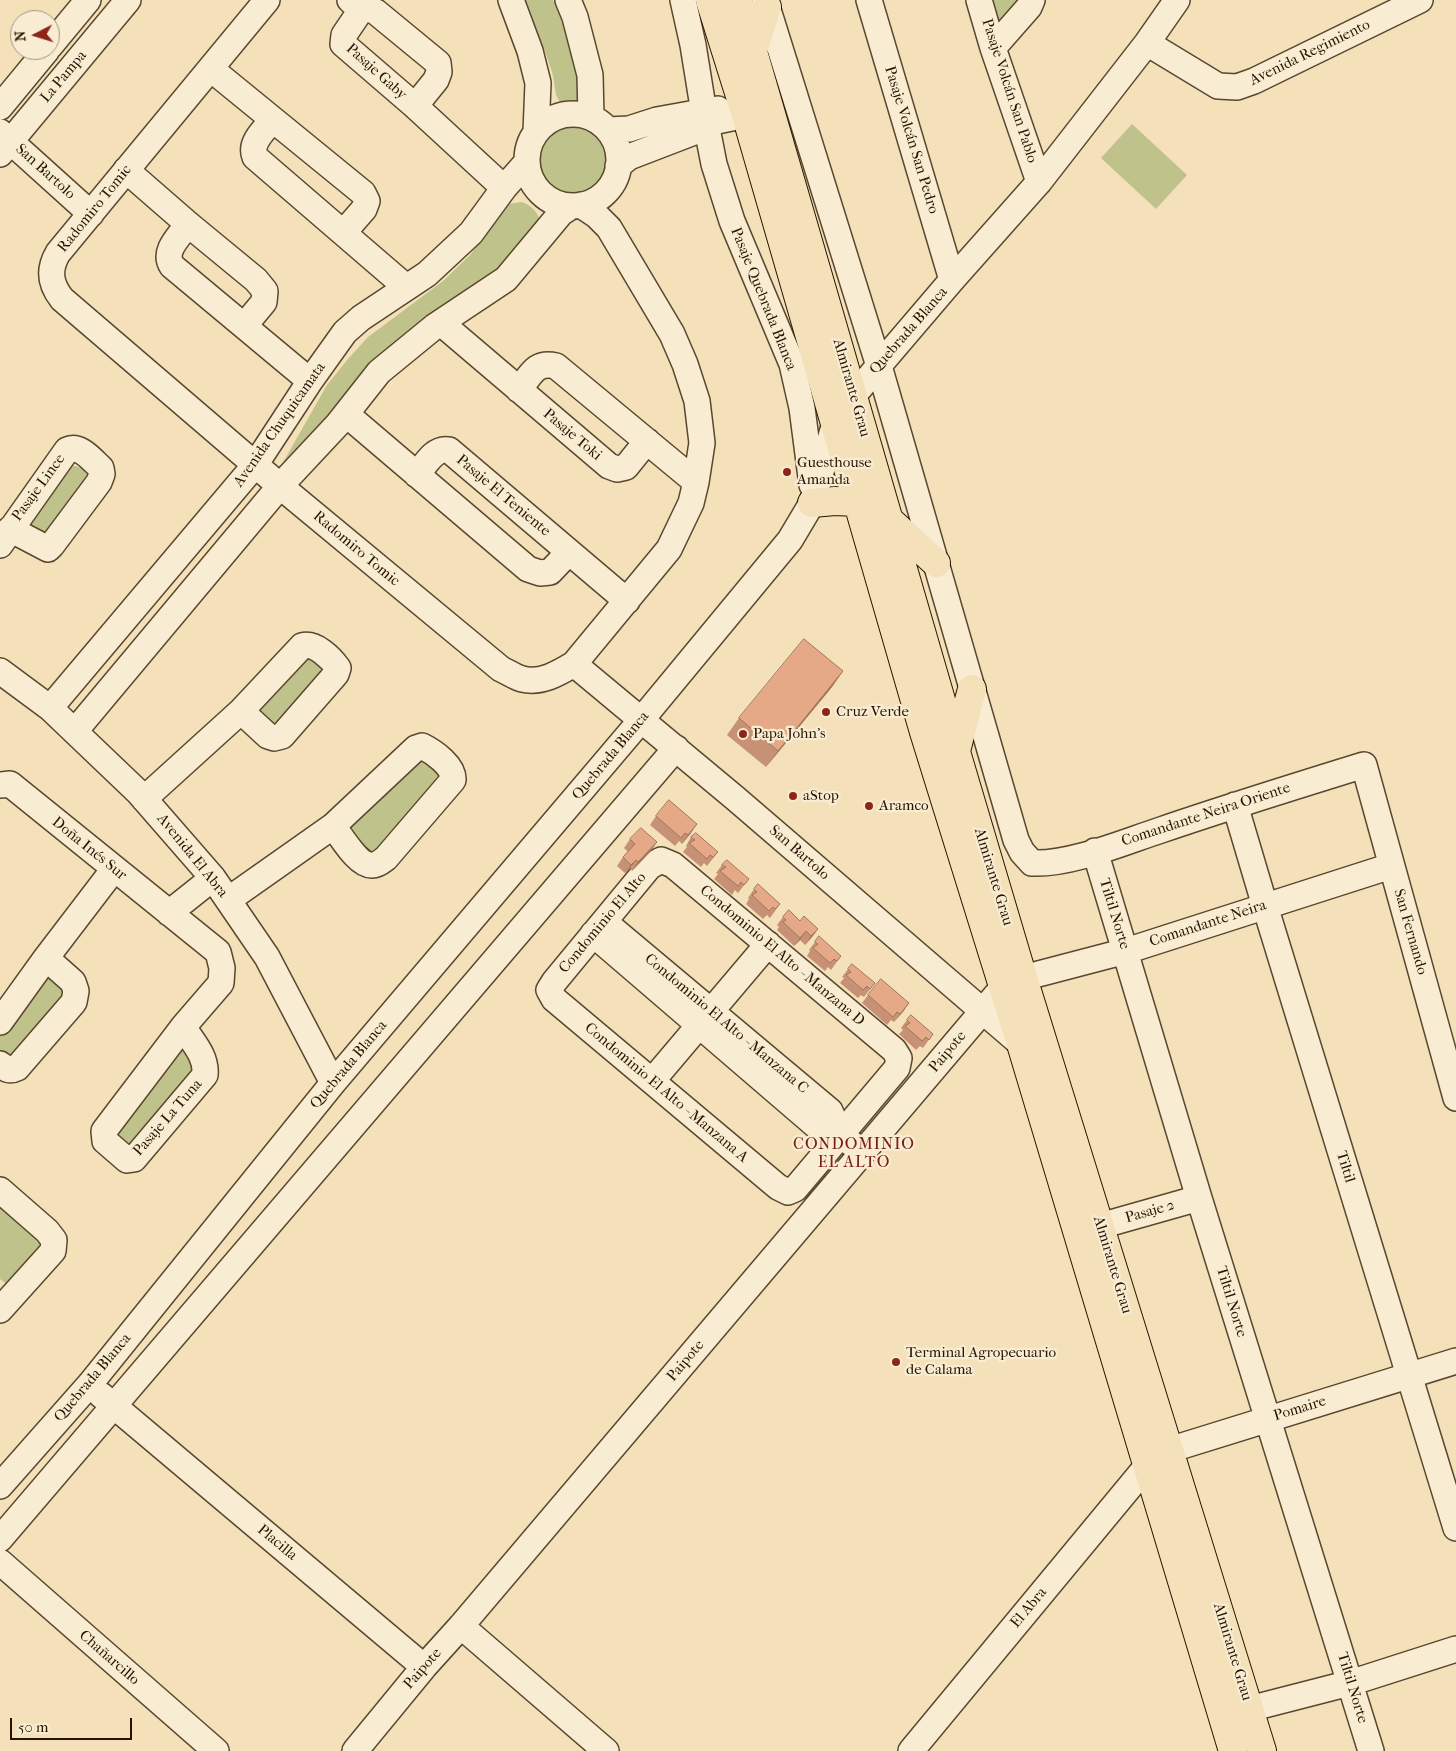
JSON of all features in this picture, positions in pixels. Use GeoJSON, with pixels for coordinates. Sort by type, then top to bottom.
{"type":"FeatureCollection","features":[{"type":"Feature","properties":{"kind":"main road","name":"Almirante Grau"},"geometry":{"type":"LineString","coordinates":[[710,0],[744,108],[856,502],[927,741],[1100,1226],[1262,1751]]}},
{"type":"Feature","properties":{"kind":"main road","name":"Almirante Grau"},"geometry":{"type":"LineString","coordinates":[[738,0],[956,752],[1013,982],[1021,1044],[1233,1751]]}},
{"type":"Feature","properties":{"kind":"main road"},"geometry":{"type":"LineString","coordinates":[[752,51],[766,4]]}},
{"type":"Feature","properties":{"kind":"main road"},"geometry":{"type":"LineString","coordinates":[[812,503],[856,502]]}},
{"type":"Feature","properties":{"kind":"main road"},"geometry":{"type":"LineString","coordinates":[[889,520],[936,563]]}},
{"type":"Feature","properties":{"kind":"main road"},"geometry":{"type":"LineString","coordinates":[[956,752],[972,689]]}},
{"type":"Feature","properties":{"kind":"street","name":"La Pampa"},"geometry":{"type":"LineString","coordinates":[[60,34],[88,0]]}},
{"type":"Feature","properties":{"kind":"street","name":"La Pampa"},"geometry":{"type":"LineString","coordinates":[[4,142],[128,0]]}},
{"type":"Feature","properties":{"kind":"street","name":"Radomiro Tomic"},"geometry":{"type":"LineString","coordinates":[[267,0],[126,170],[54,261],[51,277],[52,285],[62,299],[280,486],[501,669],[522,679],[537,680],[556,675],[574,664],[669,549],[691,503],[702,443],[697,400],[685,364],[672,334],[609,228],[596,215],[576,206]]}},
{"type":"Feature","properties":{"kind":"street","name":"Avenida Chuquicamata"},"geometry":{"type":"LineString","coordinates":[[50,708],[255,465],[310,381],[345,332],[361,318],[427,274],[471,234],[504,188],[527,162],[529,147],[536,132],[538,83],[530,51],[511,0]]}},
{"type":"Feature","properties":{"kind":"street"},"geometry":{"type":"LineString","coordinates":[[75,732],[280,486],[346,414],[379,372],[440,323],[506,280],[560,213],[598,198],[614,180],[618,166],[617,147],[599,124],[590,75],[575,17],[568,0]]}},
{"type":"Feature","properties":{"kind":"street","name":"Pasaje Quebrada Blanca"},"geometry":{"type":"LineString","coordinates":[[683,0],[694,45],[705,120],[714,164],[732,221],[792,364],[808,444],[812,479],[812,503]]}},
{"type":"Feature","properties":{"kind":"street","name":"Pasaje Volcán San Pedro"},"geometry":{"type":"LineString","coordinates":[[869,0],[952,280]]}},
{"type":"Feature","properties":{"kind":"street","name":"Pasaje Volcán San Pablo"},"geometry":{"type":"LineString","coordinates":[[979,0],[993,48],[1039,182]]}},
{"type":"Feature","properties":{"kind":"street"},"geometry":{"type":"LineString","coordinates":[[993,48],[1029,7],[1032,0]]}},
{"type":"Feature","properties":{"kind":"street","name":"Quebrada Blanca"},"geometry":{"type":"LineString","coordinates":[[2,1480],[90,1384],[333,1083],[642,720],[790,540],[812,503],[834,423],[854,396],[952,280],[1039,182],[1147,44],[1177,0]]}},
{"type":"Feature","properties":{"kind":"street","name":"Avenida Regimiento"},"geometry":{"type":"LineString","coordinates":[[1147,44],[1218,86],[1237,87],[1254,81],[1420,0]]}},
{"type":"Feature","properties":{"kind":"street"},"geometry":{"type":"LineString","coordinates":[[766,4],[879,366],[972,689]]}},
{"type":"Feature","properties":{"kind":"street","name":"Pasaje Gaby"},"geometry":{"type":"LineString","coordinates":[[415,106],[436,80],[439,72],[438,63],[376,12],[355,5],[343,44],[415,106],[504,188]]}},
{"type":"Feature","properties":{"kind":"street","name":"La Pampa"},"geometry":{"type":"LineString","coordinates":[[0,107],[39,60]]}},
{"type":"Feature","properties":{"kind":"street"},"geometry":{"type":"LineString","coordinates":[[210,69],[363,193],[367,201],[364,209],[344,232]]}},
{"type":"Feature","properties":{"kind":"street"},"geometry":{"type":"LineString","coordinates":[[618,166],[629,157],[705,120],[744,108]]}},
{"type":"Feature","properties":{"kind":"street"},"geometry":{"type":"LineString","coordinates":[[536,132],[547,122],[561,115],[576,114],[599,124],[629,129],[656,120],[705,120]]}},
{"type":"Feature","properties":{"kind":"street"},"geometry":{"type":"LineString","coordinates":[[273,120],[253,145],[255,157],[344,232],[406,288]]}},
{"type":"Feature","properties":{"kind":"street","name":"San Bartolo"},"geometry":{"type":"LineString","coordinates":[[4,142],[91,214]]}},
{"type":"Feature","properties":{"kind":"street"},"geometry":{"type":"LineString","coordinates":[[527,162],[531,179],[541,193],[555,202],[576,206]]}},
{"type":"Feature","properties":{"kind":"street"},"geometry":{"type":"LineString","coordinates":[[126,170],[256,280],[265,291],[264,302],[244,326]]}},
{"type":"Feature","properties":{"kind":"street","name":"Radomiro Tomic"},"geometry":{"type":"LineString","coordinates":[[605,192],[609,228]]}},
{"type":"Feature","properties":{"kind":"street"},"geometry":{"type":"LineString","coordinates":[[188,224],[168,252],[168,260],[172,266],[310,381]]}},
{"type":"Feature","properties":{"kind":"street","name":"Pasaje Toki"},"geometry":{"type":"LineString","coordinates":[[440,323],[609,466],[616,469],[626,467],[647,441]]}},
{"type":"Feature","properties":{"kind":"street"},"geometry":{"type":"LineString","coordinates":[[519,390],[538,366],[547,364],[556,366],[696,482]]}},
{"type":"Feature","properties":{"kind":"street"},"geometry":{"type":"LineString","coordinates":[[346,414],[528,569],[540,573],[550,572],[568,552]]}},
{"type":"Feature","properties":{"kind":"street","name":"Pasaje El Teniente"},"geometry":{"type":"LineString","coordinates":[[417,475],[438,450],[449,450],[627,601]]}},
{"type":"Feature","properties":{"kind":"street","name":"San Bartolo"},"geometry":{"type":"LineString","coordinates":[[574,664],[676,748],[1021,1044]]}},
{"type":"Feature","properties":{"kind":"street","name":"Avenida El Abra"},"geometry":{"type":"LineString","coordinates":[[0,671],[50,708],[144,799],[213,878],[267,957],[333,1083]]}},
{"type":"Feature","properties":{"kind":"street","name":"Comandante Neira Oriente"},"geometry":{"type":"LineString","coordinates":[[972,689],[1016,840],[1022,852],[1032,863],[1049,864],[1095,851],[1364,765]]}},
{"type":"Feature","properties":{"kind":"street"},"geometry":{"type":"LineString","coordinates":[[144,799],[242,710]]}},
{"type":"Feature","properties":{"kind":"street"},"geometry":{"type":"LineString","coordinates":[[228,900],[332,826],[416,748],[422,746],[428,749],[451,769],[454,774],[453,780],[386,858],[378,864],[370,866],[364,864],[332,826]]}},
{"type":"Feature","properties":{"kind":"street"},"geometry":{"type":"LineString","coordinates":[[0,1539],[122,1412],[676,748]]}},
{"type":"Feature","properties":{"kind":"street","name":"San Fernando"},"geometry":{"type":"LineString","coordinates":[[1364,765],[1456,1098]]}},
{"type":"Feature","properties":{"kind":"street","name":"Doña Inés Sur"},"geometry":{"type":"LineString","coordinates":[[5,785],[218,952]]}},
{"type":"Feature","properties":{"kind":"street","name":"Tiltil"},"geometry":{"type":"LineString","coordinates":[[1235,805],[1264,906],[1456,1528]]}},
{"type":"Feature","properties":{"kind":"street","name":"Tiltil Norte"},"geometry":{"type":"LineString","coordinates":[[1095,851],[1199,1198],[1371,1751]]}},
{"type":"Feature","properties":{"kind":"street","name":"Condominio El Alto"},"geometry":{"type":"LineString","coordinates":[[549,990],[650,867],[661,860]]}},
{"type":"Feature","properties":{"kind":"street","name":"Condominio El Alto - Manzana D"},"geometry":{"type":"LineString","coordinates":[[661,860],[673,865],[894,1050],[899,1058],[897,1068],[840,1134]]}},
{"type":"Feature","properties":{"kind":"street","name":"Comandante Neira"},"geometry":{"type":"LineString","coordinates":[[1013,982],[1126,951],[1392,866]]}},
{"type":"Feature","properties":{"kind":"street"},"geometry":{"type":"LineString","coordinates":[[0,1022],[114,869]]}},
{"type":"Feature","properties":{"kind":"street"},"geometry":{"type":"LineString","coordinates":[[169,913],[213,878]]}},
{"type":"Feature","properties":{"kind":"street"},"geometry":{"type":"LineString","coordinates":[[598,928],[705,1018],[820,1129],[840,1134],[863,1152]]}},
{"type":"Feature","properties":{"kind":"street"},"geometry":{"type":"LineString","coordinates":[[652,1081],[768,944]]}},
{"type":"Feature","properties":{"kind":"street","name":"Pasaje La Tuna"},"geometry":{"type":"LineString","coordinates":[[183,1027],[203,1057],[206,1066],[205,1075],[134,1159],[128,1160],[105,1141],[104,1131],[183,1027],[220,983],[222,968],[218,952]]}},
{"type":"Feature","properties":{"kind":"street"},"geometry":{"type":"LineString","coordinates":[[0,1064],[12,1071],[17,1068],[74,1002],[76,991],[73,982],[46,958]]}},
{"type":"Feature","properties":{"kind":"street","name":"Paipote"},"geometry":{"type":"LineString","coordinates":[[355,1751],[424,1667],[461,1626],[982,1011],[1013,982]]}},
{"type":"Feature","properties":{"kind":"street","name":"Condominio El Alto - Manzana A"},"geometry":{"type":"LineString","coordinates":[[549,990],[554,999],[778,1187],[788,1192],[795,1189],[840,1134]]}},
{"type":"Feature","properties":{"kind":"street"},"geometry":{"type":"LineString","coordinates":[[0,1190],[47,1231],[54,1240],[52,1251],[0,1310]]}},
{"type":"Feature","properties":{"kind":"street","name":"Pasaje 2"},"geometry":{"type":"LineString","coordinates":[[1100,1226],[1199,1198]]}},
{"type":"Feature","properties":{"kind":"street","name":"Pomaire"},"geometry":{"type":"LineString","coordinates":[[1147,1466],[1169,1450],[1456,1361]]}},
{"type":"Feature","properties":{"kind":"street","name":"Placilla"},"geometry":{"type":"LineString","coordinates":[[90,1384],[424,1667]]}},
{"type":"Feature","properties":{"kind":"street","name":"El Abra"},"geometry":{"type":"LineString","coordinates":[[911,1751],[1147,1466]]}},
{"type":"Feature","properties":{"kind":"street","name":"Chañarcillo"},"geometry":{"type":"LineString","coordinates":[[1,1563],[216,1751]]}},
{"type":"Feature","properties":{"kind":"street"},"geometry":{"type":"LineString","coordinates":[[461,1626],[606,1751]]}},
{"type":"Feature","properties":{"kind":"street"},"geometry":{"type":"LineString","coordinates":[[1250,1709],[1350,1683],[1456,1649]]}},
{"type":"Feature","properties":{"kind":"green space"},"geometry":{"type":"Polygon","coordinates":[[[522,0],[553,0],[574,51],[583,105],[578,110],[566,107],[558,99],[546,54],[522,0]]]}},
{"type":"Feature","properties":{"kind":"green space"},"geometry":{"type":"Polygon","coordinates":[[[986,0],[1023,0],[996,32],[986,0]]]}},
{"type":"Feature","properties":{"kind":"green space"},"geometry":{"type":"Polygon","coordinates":[[[580,124],[593,130],[602,139],[606,145],[608,159],[606,173],[598,184],[587,192],[566,194],[559,192],[548,184],[540,173],[538,152],[540,145],[548,134],[559,126],[580,124]]]}},
{"type":"Feature","properties":{"kind":"green space"},"geometry":{"type":"Polygon","coordinates":[[[1132,124],[1187,175],[1156,209],[1101,158],[1132,124]]]}},
{"type":"Feature","properties":{"kind":"green space"},"geometry":{"type":"Polygon","coordinates":[[[522,202],[532,208],[539,218],[530,238],[496,278],[304,448],[281,466],[327,385],[368,337],[443,281],[470,255],[508,204],[522,202]]]}},
{"type":"Feature","properties":{"kind":"green space"},"geometry":{"type":"Polygon","coordinates":[[[65,463],[82,468],[93,480],[52,536],[22,526],[65,463]]]}},
{"type":"Feature","properties":{"kind":"green space"},"geometry":{"type":"Polygon","coordinates":[[[311,654],[327,674],[278,729],[252,713],[311,654]]]}},
{"type":"Feature","properties":{"kind":"green space"},"geometry":{"type":"Polygon","coordinates":[[[415,759],[428,760],[445,777],[377,857],[362,853],[350,828],[415,759]]]}},
{"type":"Feature","properties":{"kind":"green space"},"geometry":{"type":"Polygon","coordinates":[[[47,966],[72,990],[10,1061],[0,1051],[0,1032],[47,966]]]}},
{"type":"Feature","properties":{"kind":"green space"},"geometry":{"type":"Polygon","coordinates":[[[180,1038],[199,1067],[130,1150],[112,1133],[180,1038]]]}},
{"type":"Feature","properties":{"kind":"green space"},"geometry":{"type":"Polygon","coordinates":[[[0,1202],[47,1242],[9,1286],[0,1279],[0,1202]]]}},
{"type":"Feature","properties":{"kind":"building"},"geometry":{"type":"Polygon","coordinates":[[[804,639],[843,671],[778,751],[739,718],[804,639]]]}},
{"type":"Feature","properties":{"kind":"building"},"geometry":{"type":"Polygon","coordinates":[[[669,800],[697,824],[688,835],[685,833],[681,838],[656,816],[669,800]]]}},
{"type":"Feature","properties":{"kind":"building"},"geometry":{"type":"Polygon","coordinates":[[[641,828],[657,842],[638,862],[636,860],[631,865],[623,857],[635,844],[630,839],[641,828]]]}},
{"type":"Feature","properties":{"kind":"building"},"geometry":{"type":"Polygon","coordinates":[[[696,833],[718,852],[713,857],[710,855],[707,859],[689,843],[695,840],[691,837],[696,833]]]}},
{"type":"Feature","properties":{"kind":"building"},"geometry":{"type":"Polygon","coordinates":[[[727,860],[749,879],[744,885],[741,882],[738,886],[720,871],[726,867],[722,865],[727,860]]]}},
{"type":"Feature","properties":{"kind":"building"},"geometry":{"type":"Polygon","coordinates":[[[758,884],[780,904],[775,909],[773,907],[769,911],[752,895],[757,892],[754,889],[758,884]]]}},
{"type":"Feature","properties":{"kind":"building"},"geometry":{"type":"Polygon","coordinates":[[[789,910],[800,921],[804,916],[818,929],[811,936],[806,931],[800,938],[783,922],[786,920],[783,917],[789,910]]]}},
{"type":"Feature","properties":{"kind":"building"},"geometry":{"type":"Polygon","coordinates":[[[819,936],[841,956],[837,961],[834,959],[830,963],[813,948],[818,944],[815,942],[819,936]]]}},
{"type":"Feature","properties":{"kind":"building"},"geometry":{"type":"Polygon","coordinates":[[[852,964],[875,983],[870,989],[867,986],[863,990],[846,975],[851,972],[848,969],[852,964]]]}},
{"type":"Feature","properties":{"kind":"building"},"geometry":{"type":"Polygon","coordinates":[[[881,979],[909,1003],[900,1014],[897,1012],[893,1017],[868,995],[881,979]]]}},
{"type":"Feature","properties":{"kind":"building"},"geometry":{"type":"Polygon","coordinates":[[[911,1015],[933,1034],[929,1040],[926,1037],[922,1041],[905,1026],[910,1023],[907,1020],[911,1015]]]}},
{"type":"Feature","properties":{"kind":"place","name":"Guesthouse Amanda"},"geometry":{"type":"Point","coordinates":[787,472]}},
{"type":"Feature","properties":{"kind":"place","name":"Cruz Verde"},"geometry":{"type":"Point","coordinates":[826,712]}},
{"type":"Feature","properties":{"kind":"place","name":"Papa John's"},"geometry":{"type":"Point","coordinates":[743,734]}},
{"type":"Feature","properties":{"kind":"place","name":"aStop"},"geometry":{"type":"Point","coordinates":[793,796]}},
{"type":"Feature","properties":{"kind":"place","name":"Aramco"},"geometry":{"type":"Point","coordinates":[869,806]}},
{"type":"Feature","properties":{"kind":"place","name":"Terminal Agropecuario de Calama"},"geometry":{"type":"Point","coordinates":[896,1362]}},
{"type":"Feature","properties":{"kind":"district","name":"CONDOMINIO EL ALTO"},"geometry":{"type":"Point","coordinates":[854,1154]}}]}
